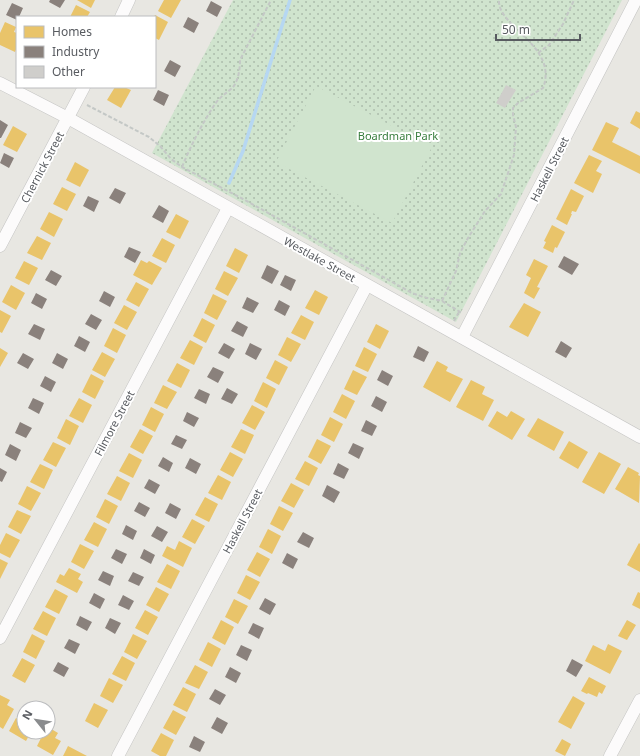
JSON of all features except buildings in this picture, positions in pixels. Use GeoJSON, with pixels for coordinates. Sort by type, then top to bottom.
{"type":"FeatureCollection","features":[{"type":"Feature","properties":{"kind":"street"},"geometry":{"type":"LineString","coordinates":[[122,16],[130,0]]}},
{"type":"Feature","properties":{"kind":"street","name":"Haskell Street"},"geometry":{"type":"LineString","coordinates":[[462,338],[636,0]]}},
{"type":"Feature","properties":{"kind":"street","name":"Westlake Street"},"geometry":{"type":"LineString","coordinates":[[0,83],[68,118],[640,437]]}},
{"type":"Feature","properties":{"kind":"street","name":"Chernick Street"},"geometry":{"type":"LineString","coordinates":[[0,246],[84,88]]}},
{"type":"Feature","properties":{"kind":"street","name":"Filmore Street"},"geometry":{"type":"LineString","coordinates":[[0,638],[228,208]]}},
{"type":"Feature","properties":{"kind":"street","name":"Haskell Street"},"geometry":{"type":"LineString","coordinates":[[118,756],[367,285]]}},
{"type":"Feature","properties":{"kind":"street"},"geometry":{"type":"LineString","coordinates":[[610,756],[640,700]]}},
{"type":"Feature","properties":{"kind":"path"},"geometry":{"type":"LineString","coordinates":[[182,167],[201,128],[216,102],[236,83],[240,69],[240,60],[271,0]]}},
{"type":"Feature","properties":{"kind":"path"},"geometry":{"type":"LineString","coordinates":[[442,301],[456,270],[460,253],[468,238],[485,211],[501,194],[514,155],[516,127],[513,116],[513,108],[518,103],[543,88],[547,79],[544,65],[538,53],[506,17],[498,5],[499,0]]}},
{"type":"Feature","properties":{"kind":"path"},"geometry":{"type":"LineString","coordinates":[[538,53],[549,45],[563,24],[574,0]]}},
{"type":"Feature","properties":{"kind":"path"},"geometry":{"type":"LineString","coordinates":[[78,100],[149,137],[160,146],[171,160],[182,167],[243,199],[412,293],[422,297],[442,301],[471,318]]}},
{"type":"Feature","properties":{"kind":"green space","name":"Boardman Park"},"geometry":{"type":"Polygon","coordinates":[[[233,0],[622,0],[456,322],[152,153],[233,0]]]}},
{"type":"Feature","properties":{"kind":"green space"},"geometry":{"type":"Polygon","coordinates":[[[316,86],[432,147],[392,223],[276,162],[316,86]]]}},
{"type":"Feature","properties":{"kind":"waterway"},"geometry":{"type":"LineString","coordinates":[[229,183],[243,151],[290,0]]}}]}
